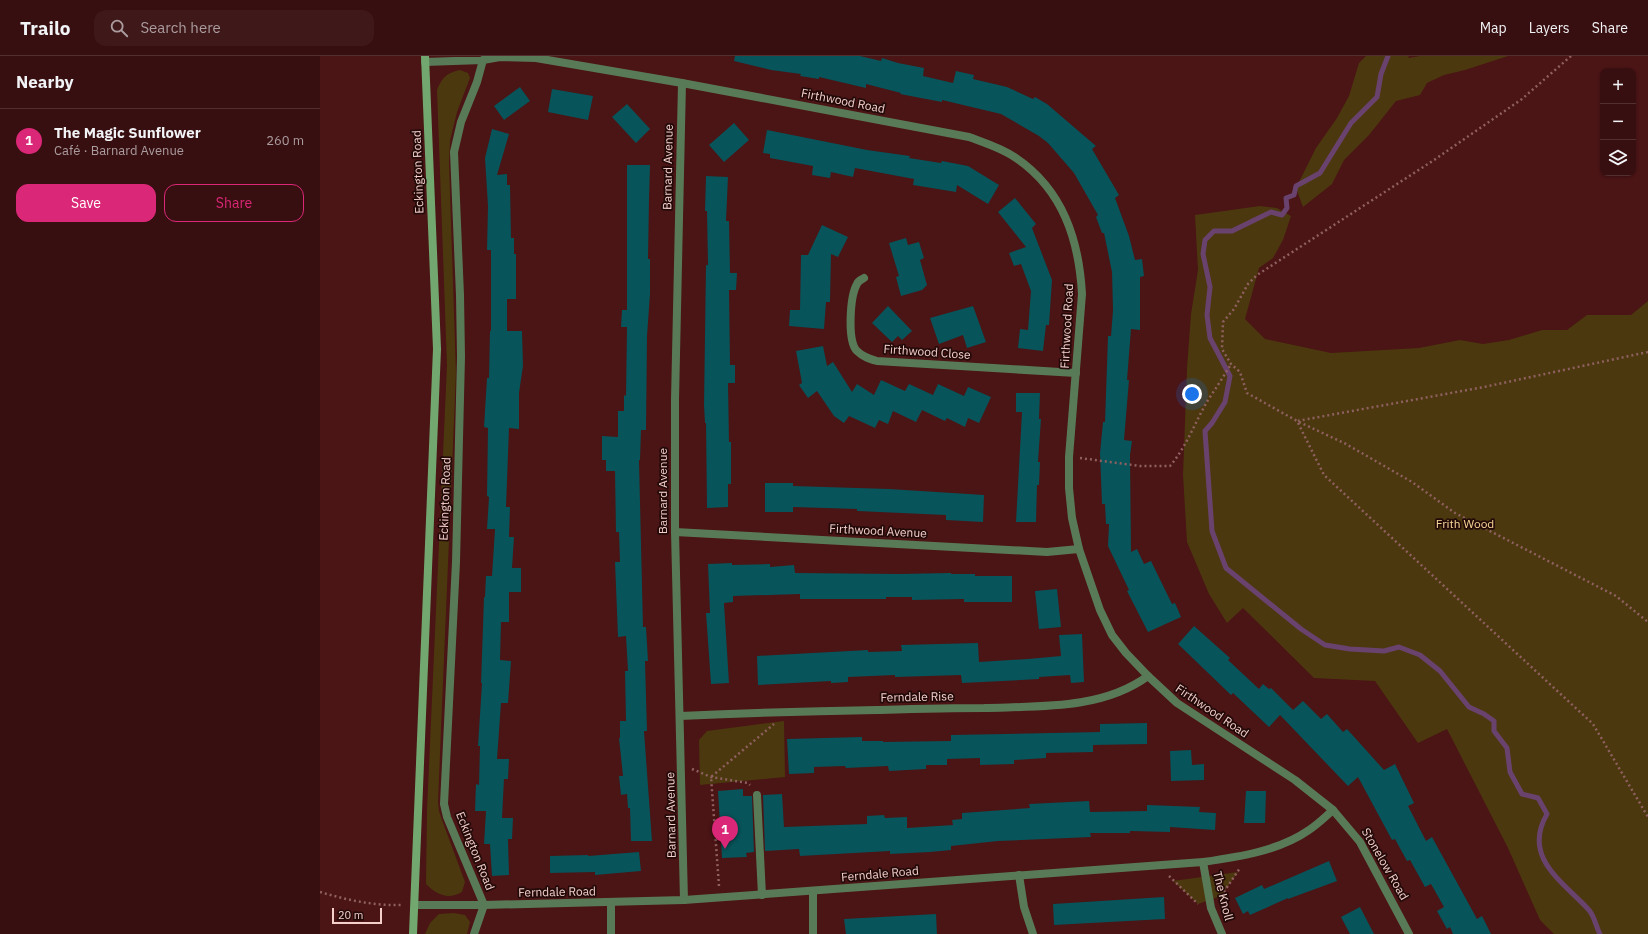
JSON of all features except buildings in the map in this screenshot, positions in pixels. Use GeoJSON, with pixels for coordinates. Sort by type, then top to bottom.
{"type":"FeatureCollection","features":[{"type":"Feature","properties":{"kind":"main road","name":"Eckington Road"},"geometry":{"type":"LineString","coordinates":[[413,934],[437,349],[425,59]]}},
{"type":"Feature","properties":{"kind":"street","name":"Firthwood Road"},"geometry":{"type":"LineString","coordinates":[[425,59],[483,60],[500,57],[536,58],[682,82],[968,137],[994,145],[1016,158],[1033,172],[1059,204],[1069,224],[1081,267],[1082,294],[1069,457],[1069,488],[1072,518],[1079,549],[1100,610],[1112,635],[1126,653],[1177,703],[1295,780],[1334,810]]}},
{"type":"Feature","properties":{"kind":"street","name":"Eckington Road"},"geometry":{"type":"LineString","coordinates":[[474,934],[484,905],[447,817],[444,804],[456,562],[461,357],[454,152],[461,122],[477,82],[483,60]]}},
{"type":"Feature","properties":{"kind":"street","name":"Barnard Avenue"},"geometry":{"type":"LineString","coordinates":[[682,82],[675,400],[675,532],[682,764],[684,900]]}},
{"type":"Feature","properties":{"kind":"street","name":"Firthwood Close"},"geometry":{"type":"LineString","coordinates":[[864,278],[856,284],[854,292],[851,332],[852,343],[856,351],[865,357],[877,361],[1076,373]]}},
{"type":"Feature","properties":{"kind":"street","name":"Firthwood Avenue"},"geometry":{"type":"LineString","coordinates":[[675,532],[1047,552],[1079,549]]}},
{"type":"Feature","properties":{"kind":"street","name":"Ferndale Rise"},"geometry":{"type":"LineString","coordinates":[[680,716],[790,711],[1052,706],[1092,700],[1114,694],[1137,684],[1148,676]]}},
{"type":"Feature","properties":{"kind":"street"},"geometry":{"type":"LineString","coordinates":[[757,796],[762,895]]}},
{"type":"Feature","properties":{"kind":"street","name":"Ferndale Road"},"geometry":{"type":"LineString","coordinates":[[415,905],[484,905],[684,900],[813,892],[1203,862],[1235,857],[1286,842],[1308,830],[1334,810]]}},
{"type":"Feature","properties":{"kind":"street","name":"Stonelow Road"},"geometry":{"type":"LineString","coordinates":[[1334,810],[1360,842],[1410,934]]}},
{"type":"Feature","properties":{"kind":"street","name":"The Knoll"},"geometry":{"type":"LineString","coordinates":[[1203,862],[1211,908],[1222,934]]}},
{"type":"Feature","properties":{"kind":"street"},"geometry":{"type":"LineString","coordinates":[[1019,875],[1024,907],[1033,934]]}},
{"type":"Feature","properties":{"kind":"street"},"geometry":{"type":"LineString","coordinates":[[812,934],[813,892]]}},
{"type":"Feature","properties":{"kind":"street"},"geometry":{"type":"LineString","coordinates":[[611,902],[611,934]]}},
{"type":"Feature","properties":{"kind":"path"},"geometry":{"type":"LineString","coordinates":[[1571,56],[1516,104],[1434,160],[1257,275],[1248,284],[1234,309],[1222,322],[1222,349],[1231,364],[1240,372],[1247,393],[1297,421],[1346,444],[1412,482],[1455,513],[1616,596],[1648,622]]}},
{"type":"Feature","properties":{"kind":"path"},"geometry":{"type":"LineString","coordinates":[[1297,421],[1484,387],[1648,352]]}},
{"type":"Feature","properties":{"kind":"path"},"geometry":{"type":"LineString","coordinates":[[1069,457],[1140,466],[1170,466],[1189,439],[1208,400],[1231,364]]}},
{"type":"Feature","properties":{"kind":"path"},"geometry":{"type":"LineString","coordinates":[[1297,421],[1324,475],[1593,724],[1648,817]]}},
{"type":"Feature","properties":{"kind":"path"},"geometry":{"type":"LineString","coordinates":[[711,777],[790,711]]}},
{"type":"Feature","properties":{"kind":"path"},"geometry":{"type":"LineString","coordinates":[[682,764],[711,777],[748,783],[757,796]]}},
{"type":"Feature","properties":{"kind":"path"},"geometry":{"type":"LineString","coordinates":[[711,777],[720,898]]}},
{"type":"Feature","properties":{"kind":"path"},"geometry":{"type":"LineString","coordinates":[[320,892],[347,900],[382,906],[415,905]]}},
{"type":"Feature","properties":{"kind":"green space"},"geometry":{"type":"Polygon","coordinates":[[[1366,56],[1409,56],[1408,58],[1420,56],[1508,56],[1444,75],[1427,83],[1420,95],[1396,101],[1369,135],[1344,160],[1332,184],[1303,207],[1296,188],[1316,148],[1337,118],[1349,96],[1359,63],[1366,56]]]}},
{"type":"Feature","properties":{"kind":"green space"},"geometry":{"type":"Polygon","coordinates":[[[460,70],[468,73],[470,78],[457,112],[450,141],[449,162],[456,373],[438,802],[442,820],[465,882],[462,892],[452,896],[447,896],[434,891],[426,884],[427,810],[447,365],[437,90],[441,82],[448,74],[460,70]]]}},
{"type":"Feature","properties":{"kind":"green space","name":"Frith Wood"},"geometry":{"type":"Polygon","coordinates":[[[1260,206],[1277,208],[1291,216],[1283,240],[1273,258],[1259,268],[1245,319],[1265,339],[1331,353],[1419,348],[1460,340],[1483,344],[1509,340],[1542,330],[1567,330],[1587,315],[1631,315],[1648,301],[1648,934],[1554,934],[1540,920],[1508,848],[1447,729],[1418,743],[1375,681],[1314,678],[1243,608],[1227,623],[1209,594],[1187,542],[1183,475],[1187,368],[1191,314],[1198,270],[1195,215],[1260,206]]]}},
{"type":"Feature","properties":{"kind":"green space"},"geometry":{"type":"Polygon","coordinates":[[[784,721],[785,777],[700,785],[699,740],[707,731],[784,721]]]}},
{"type":"Feature","properties":{"kind":"green space"},"geometry":{"type":"Polygon","coordinates":[[[1238,872],[1221,896],[1198,904],[1173,881],[1238,872]]]}},
{"type":"Feature","properties":{"kind":"green space"},"geometry":{"type":"Polygon","coordinates":[[[454,913],[465,915],[470,922],[467,934],[425,934],[430,923],[439,914],[454,913]]]}},
{"type":"Feature","properties":{"kind":"waterway"},"geometry":{"type":"LineString","coordinates":[[1388,56],[1381,74],[1377,97],[1351,123],[1320,173],[1296,186],[1294,195],[1286,198],[1287,208],[1282,215],[1271,212],[1232,231],[1214,231],[1205,240],[1203,254],[1210,287],[1207,315],[1210,338],[1230,376],[1225,402],[1212,423],[1205,431],[1212,531],[1226,568],[1301,629],[1325,645],[1350,649],[1384,651],[1399,647],[1420,655],[1440,671],[1469,707],[1484,714],[1494,721],[1494,731],[1507,748],[1510,772],[1522,794],[1538,798],[1547,814],[1541,829],[1539,843],[1542,856],[1548,867],[1557,878],[1590,911],[1600,934]]}},
{"type":"Feature","properties":{"kind":"place","name":"The Magic Sunflower"},"geometry":{"type":"Point","coordinates":[725,849]}}]}
